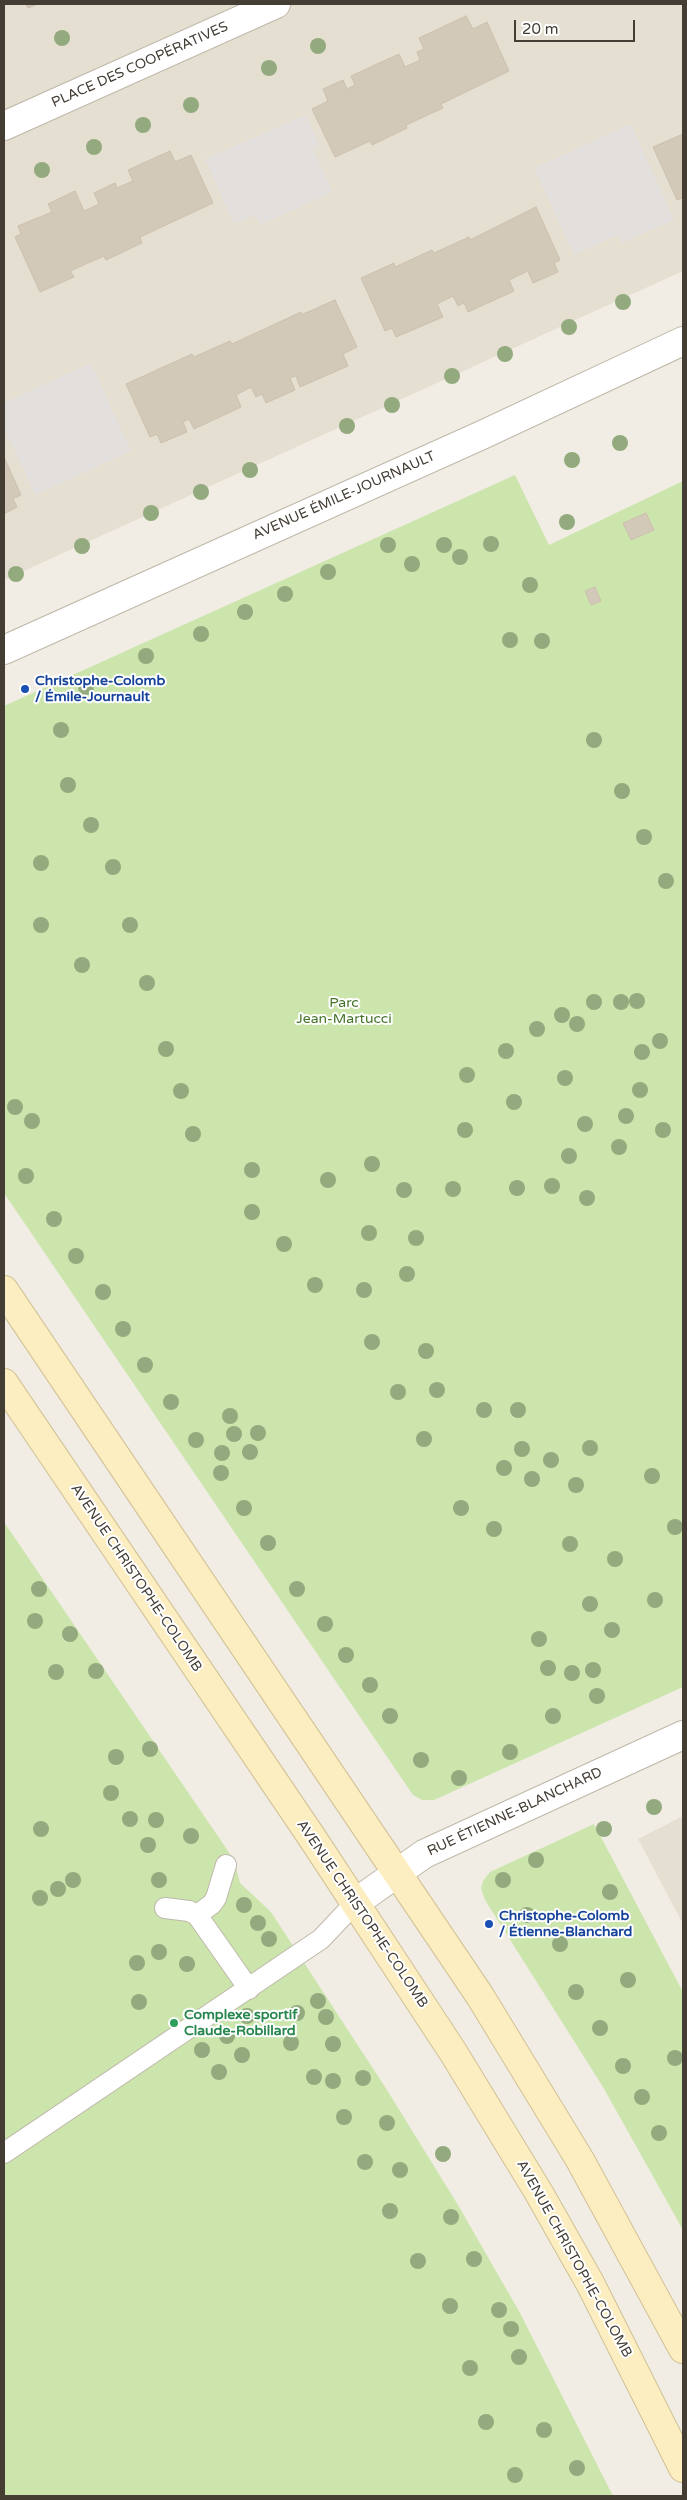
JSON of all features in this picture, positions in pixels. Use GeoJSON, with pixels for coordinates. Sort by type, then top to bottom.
{"type":"FeatureCollection","features":[{"type":"Feature","properties":{"kind":"main road"},"geometry":{"type":"LineString","coordinates":[[4,1290],[480,1996],[576,2152],[683,2349]]}},
{"type":"Feature","properties":{"kind":"main road","name":"AVENUE CHRISTOPHE-COLOMB"},"geometry":{"type":"LineString","coordinates":[[4,1383],[355,1903],[453,2052],[539,2193],[616,2332],[683,2468]]}},
{"type":"Feature","properties":{"kind":"street","name":"PLACE DES COOPÉRATIVES"},"geometry":{"type":"LineString","coordinates":[[4,126],[276,4]]}},
{"type":"Feature","properties":{"kind":"street","name":"AVENUE ÉMILE-JOURNAULT"},"geometry":{"type":"LineString","coordinates":[[4,650],[482,435],[683,341]]}},
{"type":"Feature","properties":{"kind":"street","name":"RUE ÉTIENNE-BLANCHARD"},"geometry":{"type":"LineString","coordinates":[[355,1903],[424,1854],[683,1736]]}},
{"type":"Feature","properties":{"kind":"lane"},"geometry":{"type":"LineString","coordinates":[[197,1915],[212,1904],[216,1898],[226,1865]]}},
{"type":"Feature","properties":{"kind":"lane"},"geometry":{"type":"LineString","coordinates":[[4,2152],[321,1939],[355,1903]]}},
{"type":"Feature","properties":{"kind":"lane"},"geometry":{"type":"LineString","coordinates":[[165,1908],[189,1911],[197,1915],[249,1988]]}},
{"type":"Feature","properties":{"kind":"shaded area"},"geometry":{"type":"Polygon","coordinates":[[[4,4],[683,4],[683,271],[4,580],[4,4]]]}},
{"type":"Feature","properties":{"kind":"shaded area"},"geometry":{"type":"Polygon","coordinates":[[[306,115],[320,146],[313,149],[332,192],[260,225],[255,215],[234,224],[205,159],[306,115]]]}},
{"type":"Feature","properties":{"kind":"shaded area"},"geometry":{"type":"Polygon","coordinates":[[[631,124],[674,220],[622,243],[618,235],[574,255],[534,168],[631,124]]]}},
{"type":"Feature","properties":{"kind":"shaded area"},"geometry":{"type":"Polygon","coordinates":[[[91,363],[131,451],[35,495],[4,427],[4,403],[91,363]]]}},
{"type":"Feature","properties":{"kind":"shaded area"},"geometry":{"type":"Polygon","coordinates":[[[683,1816],[683,1924],[638,1839],[683,1816]]]}},
{"type":"Feature","properties":{"kind":"green space","name":"Parc Jean-Martucci"},"geometry":{"type":"Polygon","coordinates":[[[515,475],[549,545],[683,481],[683,1687],[434,1800],[422,1800],[413,1795],[4,1193],[4,706],[515,475]]]}},
{"type":"Feature","properties":{"kind":"green space","name":"Complexe sportif Claude-Robillard"},"geometry":{"type":"Polygon","coordinates":[[[4,1522],[228,1851],[235,1864],[240,1883],[271,1912],[387,2090],[458,2205],[520,2313],[613,2496],[4,2496],[4,1522]]]}},
{"type":"Feature","properties":{"kind":"green space"},"geometry":{"type":"Polygon","coordinates":[[[594,1824],[683,1992],[683,2230],[603,2087],[485,1900],[481,1888],[483,1881],[490,1872],[594,1824]]]}},
{"type":"Feature","properties":{"kind":"building"},"geometry":{"type":"Polygon","coordinates":[[[26,4],[38,4],[28,8],[26,4]]]}},
{"type":"Feature","properties":{"kind":"building"},"geometry":{"type":"Polygon","coordinates":[[[466,16],[473,29],[487,22],[509,71],[441,104],[443,108],[406,125],[407,128],[372,145],[370,141],[335,157],[312,109],[328,101],[323,89],[343,80],[347,89],[355,85],[351,76],[399,54],[405,67],[420,60],[417,52],[424,49],[419,38],[466,16]]]}},
{"type":"Feature","properties":{"kind":"building"},"geometry":{"type":"Polygon","coordinates":[[[683,134],[683,198],[677,200],[653,147],[683,134]]]}},
{"type":"Feature","properties":{"kind":"building"},"geometry":{"type":"Polygon","coordinates":[[[170,151],[175,162],[191,155],[213,203],[140,237],[142,243],[106,260],[104,256],[70,271],[74,277],[40,292],[15,237],[21,234],[18,226],[52,212],[48,204],[75,191],[84,211],[99,204],[94,193],[115,183],[117,188],[133,181],[128,170],[170,151]]]}},
{"type":"Feature","properties":{"kind":"building"},"geometry":{"type":"Polygon","coordinates":[[[536,207],[560,260],[554,263],[558,272],[533,283],[528,271],[509,280],[514,291],[468,312],[464,303],[458,306],[453,296],[437,304],[443,317],[396,337],[392,328],[385,331],[361,278],[394,263],[395,267],[432,250],[434,253],[469,237],[470,240],[536,207]]]}},
{"type":"Feature","properties":{"kind":"building"},"geometry":{"type":"Polygon","coordinates":[[[335,300],[357,347],[343,354],[348,366],[300,387],[296,376],[290,378],[295,390],[266,403],[262,394],[256,397],[251,387],[236,395],[241,407],[194,429],[189,419],[183,422],[187,432],[161,443],[157,434],[150,437],[126,384],[192,354],[194,357],[230,341],[232,344],[301,312],[301,315],[335,300]]]}},
{"type":"Feature","properties":{"kind":"building"},"geometry":{"type":"Polygon","coordinates":[[[4,457],[21,495],[13,499],[17,507],[4,514],[4,457]]]}},
{"type":"Feature","properties":{"kind":"building"},"geometry":{"type":"Polygon","coordinates":[[[646,513],[654,530],[631,540],[623,523],[646,513]]]}},
{"type":"Feature","properties":{"kind":"building"},"geometry":{"type":"Polygon","coordinates":[[[595,587],[601,601],[591,605],[585,591],[595,587]]]}},
{"type":"Feature","properties":{"kind":"place","name":"Christophe-Colomb / Émile-Journault"},"geometry":{"type":"Point","coordinates":[25,689]}},
{"type":"Feature","properties":{"kind":"place","name":"Christophe-Colomb / Étienne-Blanchard"},"geometry":{"type":"Point","coordinates":[489,1924]}},
{"type":"Feature","properties":{"kind":"place","name":"Complexe sportif Claude-Robillard"},"geometry":{"type":"Point","coordinates":[174,2023]}}]}
